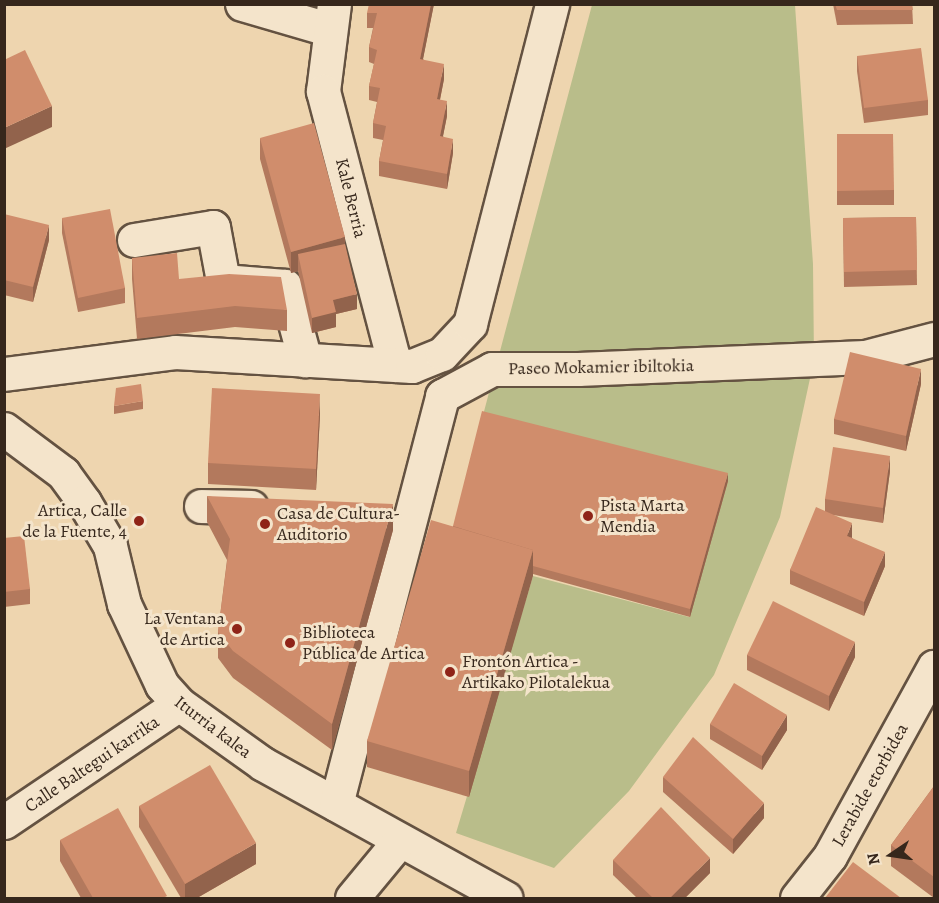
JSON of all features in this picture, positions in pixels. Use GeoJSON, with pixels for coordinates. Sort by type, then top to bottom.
{"type":"FeatureCollection","features":[{"type":"Feature","properties":{"kind":"street","name":"Kale Berria"},"geometry":{"type":"LineString","coordinates":[[242,4],[331,17],[323,91],[395,365]]}},
{"type":"Feature","properties":{"kind":"street"},"geometry":{"type":"LineString","coordinates":[[4,374],[175,352],[412,366],[442,354],[470,324],[552,4]]}},
{"type":"Feature","properties":{"kind":"street"},"geometry":{"type":"LineString","coordinates":[[134,240],[213,227],[223,281],[285,286],[305,360]]}},
{"type":"Feature","properties":{"kind":"street","name":"Paseo Mokamier ibiltokia"},"geometry":{"type":"LineString","coordinates":[[336,804],[442,396],[492,369],[578,369],[865,357],[934,339]]}},
{"type":"Feature","properties":{"kind":"street","name":"Iturria kalea"},"geometry":{"type":"LineString","coordinates":[[4,429],[63,473],[84,502],[110,546],[124,604],[162,685],[179,704],[226,741],[506,898]]}},
{"type":"Feature","properties":{"kind":"street"},"geometry":{"type":"LineString","coordinates":[[201,506],[283,507]]}},
{"type":"Feature","properties":{"kind":"street"},"geometry":{"type":"LineString","coordinates":[[377,509],[412,509]]}},
{"type":"Feature","properties":{"kind":"street","name":"Lerabide etorbidea"},"geometry":{"type":"LineString","coordinates":[[797,898],[830,856],[934,667]]}},
{"type":"Feature","properties":{"kind":"street","name":"Calle Baltegui karrika"},"geometry":{"type":"LineString","coordinates":[[4,822],[179,704]]}},
{"type":"Feature","properties":{"kind":"street"},"geometry":{"type":"LineString","coordinates":[[352,898],[400,840]]}},
{"type":"Feature","properties":{"kind":"green space"},"geometry":{"type":"Polygon","coordinates":[[[592,5],[795,5],[813,264],[814,360],[780,517],[714,675],[629,791],[554,868],[456,833],[533,576],[689,617],[728,481],[482,419],[592,5]]]}},
{"type":"Feature","properties":{"kind":"building"},"geometry":{"type":"Polygon","coordinates":[[[369,4],[431,4],[420,59],[444,64],[437,99],[447,101],[440,136],[453,139],[447,174],[379,161],[386,126],[373,123],[380,88],[369,86],[377,50],[369,47],[377,13],[367,13],[369,4]]]}},
{"type":"Feature","properties":{"kind":"building"},"geometry":{"type":"Polygon","coordinates":[[[835,4],[912,4],[913,10],[837,10],[835,4]]]}},
{"type":"Feature","properties":{"kind":"building"},"geometry":{"type":"Polygon","coordinates":[[[921,48],[928,100],[864,108],[857,56],[921,48]]]}},
{"type":"Feature","properties":{"kind":"building"},"geometry":{"type":"Polygon","coordinates":[[[25,50],[52,106],[4,128],[4,60],[25,50]]]}},
{"type":"Feature","properties":{"kind":"building"},"geometry":{"type":"Polygon","coordinates":[[[314,123],[345,237],[291,252],[260,138],[314,123]]]}},
{"type":"Feature","properties":{"kind":"building"},"geometry":{"type":"Polygon","coordinates":[[[837,134],[893,134],[894,190],[837,191],[837,134]]]}},
{"type":"Feature","properties":{"kind":"building"},"geometry":{"type":"Polygon","coordinates":[[[110,209],[125,288],[78,298],[62,218],[110,209]]]}},
{"type":"Feature","properties":{"kind":"building"},"geometry":{"type":"Polygon","coordinates":[[[4,214],[49,225],[33,287],[4,280],[4,214]]]}},
{"type":"Feature","properties":{"kind":"building"},"geometry":{"type":"Polygon","coordinates":[[[916,217],[917,270],[844,272],[843,218],[916,217]]]}},
{"type":"Feature","properties":{"kind":"building"},"geometry":{"type":"Polygon","coordinates":[[[345,244],[357,294],[333,300],[336,312],[312,318],[298,254],[345,244]]]}},
{"type":"Feature","properties":{"kind":"building"},"geometry":{"type":"Polygon","coordinates":[[[177,253],[179,279],[229,274],[281,277],[287,310],[235,306],[137,318],[132,258],[177,253]]]}},
{"type":"Feature","properties":{"kind":"building"},"geometry":{"type":"Polygon","coordinates":[[[850,352],[921,369],[906,436],[834,419],[850,352]]]}},
{"type":"Feature","properties":{"kind":"building"},"geometry":{"type":"Polygon","coordinates":[[[141,384],[143,401],[114,406],[116,388],[141,384]]]}},
{"type":"Feature","properties":{"kind":"building"},"geometry":{"type":"Polygon","coordinates":[[[212,388],[320,394],[316,469],[208,463],[212,388]]]}},
{"type":"Feature","properties":{"kind":"building","name":"Pista Marta Mendia"},"geometry":{"type":"Polygon","coordinates":[[[482,411],[728,473],[690,609],[533,566],[533,550],[453,526],[482,411]]]}},
{"type":"Feature","properties":{"kind":"building"},"geometry":{"type":"Polygon","coordinates":[[[833,447],[890,456],[883,508],[825,499],[833,447]]]}},
{"type":"Feature","properties":{"kind":"building","name":"Biblioteca Pública de Artica"},"geometry":{"type":"Polygon","coordinates":[[[207,496],[393,504],[332,724],[233,651],[218,632],[230,539],[207,496]]]}},
{"type":"Feature","properties":{"kind":"building"},"geometry":{"type":"Polygon","coordinates":[[[816,507],[852,523],[847,536],[885,552],[864,602],[790,570],[816,507]]]}},
{"type":"Feature","properties":{"kind":"building","name":"Frontón Artica - Artikako Pilotalekua"},"geometry":{"type":"Polygon","coordinates":[[[431,520],[533,550],[469,771],[367,741],[431,520]]]}},
{"type":"Feature","properties":{"kind":"building"},"geometry":{"type":"Polygon","coordinates":[[[24,536],[30,589],[4,592],[4,538],[24,536]]]}},
{"type":"Feature","properties":{"kind":"building"},"geometry":{"type":"Polygon","coordinates":[[[773,601],[855,642],[829,696],[747,655],[773,601]]]}},
{"type":"Feature","properties":{"kind":"building"},"geometry":{"type":"Polygon","coordinates":[[[734,683],[787,715],[762,756],[710,724],[734,683]]]}},
{"type":"Feature","properties":{"kind":"building"},"geometry":{"type":"Polygon","coordinates":[[[693,737],[764,803],[733,839],[663,777],[693,737]]]}},
{"type":"Feature","properties":{"kind":"building"},"geometry":{"type":"Polygon","coordinates":[[[210,765],[256,843],[185,884],[139,806],[210,765]]]}},
{"type":"Feature","properties":{"kind":"building"},"geometry":{"type":"Polygon","coordinates":[[[934,786],[934,877],[891,845],[934,786]]]}},
{"type":"Feature","properties":{"kind":"building"},"geometry":{"type":"Polygon","coordinates":[[[661,807],[710,858],[670,898],[653,898],[613,860],[661,807]]]}},
{"type":"Feature","properties":{"kind":"building"},"geometry":{"type":"Polygon","coordinates":[[[118,808],[167,896],[163,898],[93,898],[60,840],[118,808]]]}},
{"type":"Feature","properties":{"kind":"building"},"geometry":{"type":"Polygon","coordinates":[[[853,862],[901,898],[825,898],[853,862]]]}},
{"type":"Feature","properties":{"kind":"place","name":"Pista Marta Mendia"},"geometry":{"type":"Point","coordinates":[588,516]}},
{"type":"Feature","properties":{"kind":"place","name":"Artica, Calle de la Fuente, 4"},"geometry":{"type":"Point","coordinates":[139,521]}},
{"type":"Feature","properties":{"kind":"place","name":"Casa de Cultura- Auditorio"},"geometry":{"type":"Point","coordinates":[265,524]}},
{"type":"Feature","properties":{"kind":"place","name":"La Ventana de Artica"},"geometry":{"type":"Point","coordinates":[237,629]}},
{"type":"Feature","properties":{"kind":"place","name":"Biblioteca Pública de Artica"},"geometry":{"type":"Point","coordinates":[290,643]}},
{"type":"Feature","properties":{"kind":"place","name":"Frontón Artica - Artikako Pilotalekua"},"geometry":{"type":"Point","coordinates":[450,672]}}]}
